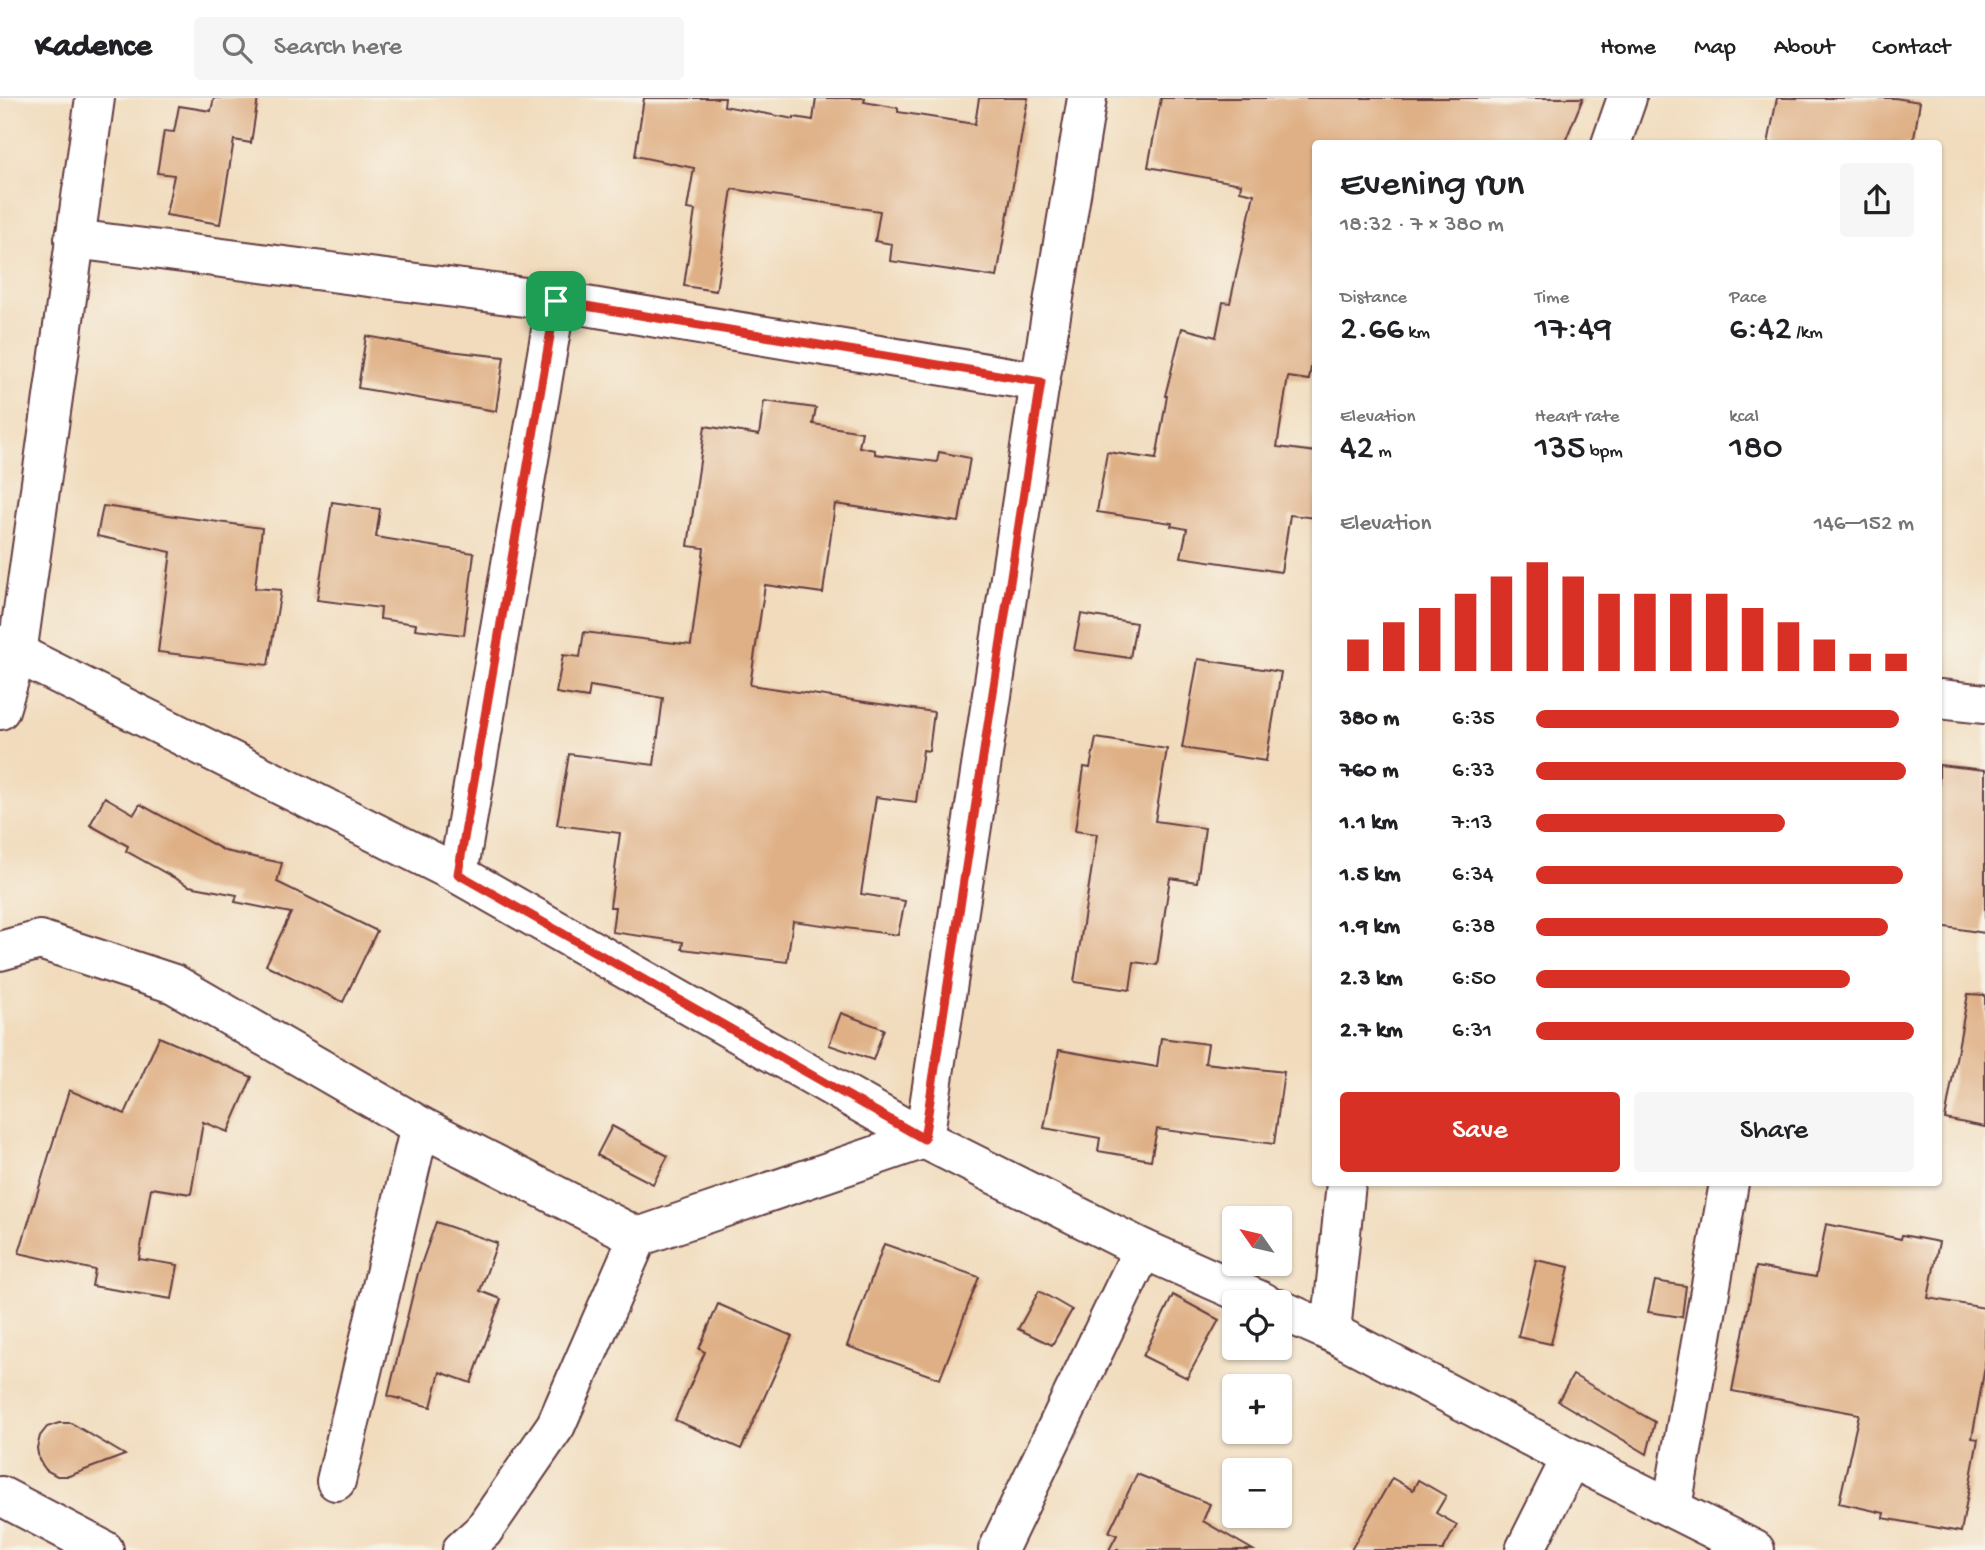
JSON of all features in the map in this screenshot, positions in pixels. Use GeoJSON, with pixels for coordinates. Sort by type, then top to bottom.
{"type":"FeatureCollection","features":[{"type":"Feature","properties":{"kind":"street"},"geometry":{"type":"LineString","coordinates":[[0,710],[95,98]]}},
{"type":"Feature","properties":{"kind":"street"},"geometry":{"type":"LineString","coordinates":[[924,1139],[1087,98]]}},
{"type":"Feature","properties":{"kind":"street"},"geometry":{"type":"LineString","coordinates":[[1612,140],[1627,98]]}},
{"type":"Feature","properties":{"kind":"street"},"geometry":{"type":"LineString","coordinates":[[74,239],[556,301],[1041,382]]}},
{"type":"Feature","properties":{"kind":"street"},"geometry":{"type":"LineString","coordinates":[[458,874],[556,301]]}},
{"type":"Feature","properties":{"kind":"street"},"geometry":{"type":"LineString","coordinates":[[8,650],[458,874],[924,1139],[1143,1249],[1236,1290]]}},
{"type":"Feature","properties":{"kind":"street"},"geometry":{"type":"LineString","coordinates":[[1942,699],[1985,704]]}},
{"type":"Feature","properties":{"kind":"street"},"geometry":{"type":"LineString","coordinates":[[0,951],[40,940],[173,984],[420,1126],[638,1237],[924,1139]]}},
{"type":"Feature","properties":{"kind":"street"},"geometry":{"type":"LineString","coordinates":[[336,1481],[420,1126]]}},
{"type":"Feature","properties":{"kind":"street"},"geometry":{"type":"LineString","coordinates":[[1331,1332],[1346,1186]]}},
{"type":"Feature","properties":{"kind":"street"},"geometry":{"type":"LineString","coordinates":[[1672,1507],[1728,1186]]}},
{"type":"Feature","properties":{"kind":"street"},"geometry":{"type":"LineString","coordinates":[[462,1550],[483,1531],[556,1425],[638,1237]]}},
{"type":"Feature","properties":{"kind":"street"},"geometry":{"type":"LineString","coordinates":[[998,1550],[1143,1249]]}},
{"type":"Feature","properties":{"kind":"street"},"geometry":{"type":"LineString","coordinates":[[1292,1315],[1331,1332],[1571,1458],[1755,1550]]}},
{"type":"Feature","properties":{"kind":"street"},"geometry":{"type":"LineString","coordinates":[[1525,1550],[1571,1458]]}},
{"type":"Feature","properties":{"kind":"street"},"geometry":{"type":"LineString","coordinates":[[0,1496],[104,1550]]}},
{"type":"Feature","properties":{"kind":"building"},"geometry":{"type":"Polygon","coordinates":[[[214,98],[258,98],[251,143],[234,140],[220,224],[166,215],[174,175],[157,173],[164,131],[174,132],[179,106],[211,111],[214,98]]]}},
{"type":"Feature","properties":{"kind":"building"},"geometry":{"type":"Polygon","coordinates":[[[644,98],[725,98],[724,106],[813,120],[816,98],[865,98],[864,102],[898,108],[898,112],[975,124],[979,98],[1028,98],[997,277],[890,261],[892,244],[875,241],[880,211],[732,189],[716,291],[684,286],[695,210],[687,209],[694,168],[635,156],[644,98]]]}},
{"type":"Feature","properties":{"kind":"building"},"geometry":{"type":"Polygon","coordinates":[[[1161,98],[1583,98],[1566,140],[1312,140],[1312,361],[1309,380],[1288,377],[1277,447],[1312,451],[1312,518],[1290,515],[1281,572],[1181,557],[1187,529],[1171,526],[1172,523],[1097,512],[1107,452],[1156,459],[1165,396],[1182,328],[1216,337],[1223,302],[1230,303],[1254,194],[1240,191],[1241,184],[1148,167],[1161,98]]]}},
{"type":"Feature","properties":{"kind":"building"},"geometry":{"type":"Polygon","coordinates":[[[1777,98],[1895,98],[1920,102],[1914,140],[1769,140],[1777,98]]]}},
{"type":"Feature","properties":{"kind":"building"},"geometry":{"type":"Polygon","coordinates":[[[366,336],[449,351],[504,357],[496,411],[358,388],[366,336]]]}},
{"type":"Feature","properties":{"kind":"building"},"geometry":{"type":"Polygon","coordinates":[[[764,401],[816,408],[813,424],[862,432],[859,447],[875,450],[875,454],[937,462],[939,452],[970,458],[959,522],[835,504],[823,593],[765,585],[750,685],[934,712],[929,751],[923,750],[916,802],[876,797],[861,894],[905,901],[898,935],[793,921],[787,962],[682,949],[683,942],[612,932],[615,907],[610,907],[620,833],[557,825],[569,754],[654,765],[663,698],[590,686],[588,698],[556,693],[563,655],[580,657],[584,632],[691,645],[704,548],[688,546],[705,426],[759,435],[764,401]]]}},
{"type":"Feature","properties":{"kind":"building"},"geometry":{"type":"Polygon","coordinates":[[[332,502],[380,509],[376,537],[474,553],[464,635],[415,629],[416,624],[380,619],[381,608],[317,600],[332,502]]]}},
{"type":"Feature","properties":{"kind":"building"},"geometry":{"type":"Polygon","coordinates":[[[103,506],[262,528],[255,588],[281,590],[268,665],[158,652],[171,552],[97,536],[103,506]]]}},
{"type":"Feature","properties":{"kind":"building"},"geometry":{"type":"Polygon","coordinates":[[[1081,614],[1136,623],[1130,658],[1074,650],[1081,614]]]}},
{"type":"Feature","properties":{"kind":"building"},"geometry":{"type":"Polygon","coordinates":[[[1198,659],[1281,672],[1266,761],[1182,748],[1198,659]]]}},
{"type":"Feature","properties":{"kind":"building"},"geometry":{"type":"Polygon","coordinates":[[[1096,738],[1167,749],[1155,821],[1205,828],[1197,882],[1170,878],[1157,965],[1134,962],[1130,990],[1074,982],[1097,834],[1075,831],[1084,767],[1090,768],[1096,738]]]}},
{"type":"Feature","properties":{"kind":"building"},"geometry":{"type":"Polygon","coordinates":[[[1942,765],[1985,770],[1985,933],[1942,926],[1942,765]]]}},
{"type":"Feature","properties":{"kind":"building"},"geometry":{"type":"Polygon","coordinates":[[[105,797],[134,814],[140,804],[225,851],[282,863],[277,882],[377,931],[343,1002],[266,965],[291,913],[235,902],[237,895],[189,886],[126,851],[128,846],[90,825],[105,797]]]}},
{"type":"Feature","properties":{"kind":"building"},"geometry":{"type":"Polygon","coordinates":[[[1968,994],[1985,995],[1985,1127],[1945,1119],[1968,994]]]}},
{"type":"Feature","properties":{"kind":"building"},"geometry":{"type":"Polygon","coordinates":[[[841,1013],[884,1029],[873,1060],[829,1045],[841,1013]]]}},
{"type":"Feature","properties":{"kind":"building"},"geometry":{"type":"Polygon","coordinates":[[[159,1037],[252,1077],[228,1132],[203,1122],[191,1194],[151,1188],[139,1259],[178,1265],[172,1299],[92,1286],[95,1270],[19,1253],[69,1090],[125,1114],[159,1037]]]}},
{"type":"Feature","properties":{"kind":"building"},"geometry":{"type":"Polygon","coordinates":[[[1161,1038],[1208,1044],[1205,1063],[1284,1072],[1274,1144],[1157,1129],[1151,1160],[1098,1151],[1100,1138],[1044,1128],[1059,1050],[1157,1067],[1161,1038]]]}},
{"type":"Feature","properties":{"kind":"building"},"geometry":{"type":"Polygon","coordinates":[[[612,1126],[668,1156],[653,1184],[597,1155],[612,1126]]]}},
{"type":"Feature","properties":{"kind":"building"},"geometry":{"type":"Polygon","coordinates":[[[436,1222],[497,1243],[480,1291],[501,1299],[471,1383],[440,1372],[431,1407],[388,1396],[418,1273],[436,1222]]]}},
{"type":"Feature","properties":{"kind":"building"},"geometry":{"type":"Polygon","coordinates":[[[1826,1224],[1901,1239],[1902,1235],[1939,1242],[1928,1298],[1985,1308],[1985,1367],[1972,1438],[1978,1439],[1961,1532],[1883,1518],[1884,1513],[1839,1503],[1859,1414],[1732,1391],[1756,1267],[1816,1277],[1826,1224]]]}},
{"type":"Feature","properties":{"kind":"building"},"geometry":{"type":"Polygon","coordinates":[[[884,1244],[979,1277],[940,1379],[847,1346],[884,1244]]]}},
{"type":"Feature","properties":{"kind":"building"},"geometry":{"type":"Polygon","coordinates":[[[1536,1260],[1569,1267],[1551,1344],[1518,1337],[1536,1260]]]}},
{"type":"Feature","properties":{"kind":"building"},"geometry":{"type":"Polygon","coordinates":[[[1655,1281],[1686,1286],[1682,1317],[1648,1312],[1655,1281]]]}},
{"type":"Feature","properties":{"kind":"building"},"geometry":{"type":"Polygon","coordinates":[[[1039,1291],[1072,1310],[1052,1345],[1018,1329],[1039,1291]]]}},
{"type":"Feature","properties":{"kind":"building"},"geometry":{"type":"Polygon","coordinates":[[[1173,1295],[1219,1320],[1187,1378],[1143,1356],[1173,1295]]]}},
{"type":"Feature","properties":{"kind":"building"},"geometry":{"type":"Polygon","coordinates":[[[718,1304],[792,1336],[741,1449],[675,1420],[705,1352],[699,1349],[718,1304]]]}},
{"type":"Feature","properties":{"kind":"building"},"geometry":{"type":"Polygon","coordinates":[[[1573,1375],[1655,1422],[1647,1454],[1558,1401],[1573,1375]]]}},
{"type":"Feature","properties":{"kind":"building"},"geometry":{"type":"Polygon","coordinates":[[[71,1423],[125,1455],[69,1476],[57,1476],[46,1470],[39,1460],[37,1448],[40,1436],[47,1427],[71,1423]]]}},
{"type":"Feature","properties":{"kind":"building"},"geometry":{"type":"Polygon","coordinates":[[[1137,1474],[1210,1504],[1203,1521],[1253,1550],[1109,1550],[1117,1535],[1109,1532],[1137,1474]]]}},
{"type":"Feature","properties":{"kind":"building"},"geometry":{"type":"Polygon","coordinates":[[[1392,1478],[1413,1490],[1418,1480],[1446,1496],[1436,1513],[1457,1525],[1443,1550],[1351,1550],[1392,1478]]]}},
{"type":"Feature","properties":{"kind":"route"},"geometry":{"type":"LineString","coordinates":[[556,301],[1041,382],[924,1139],[458,874],[556,301]]}}]}
